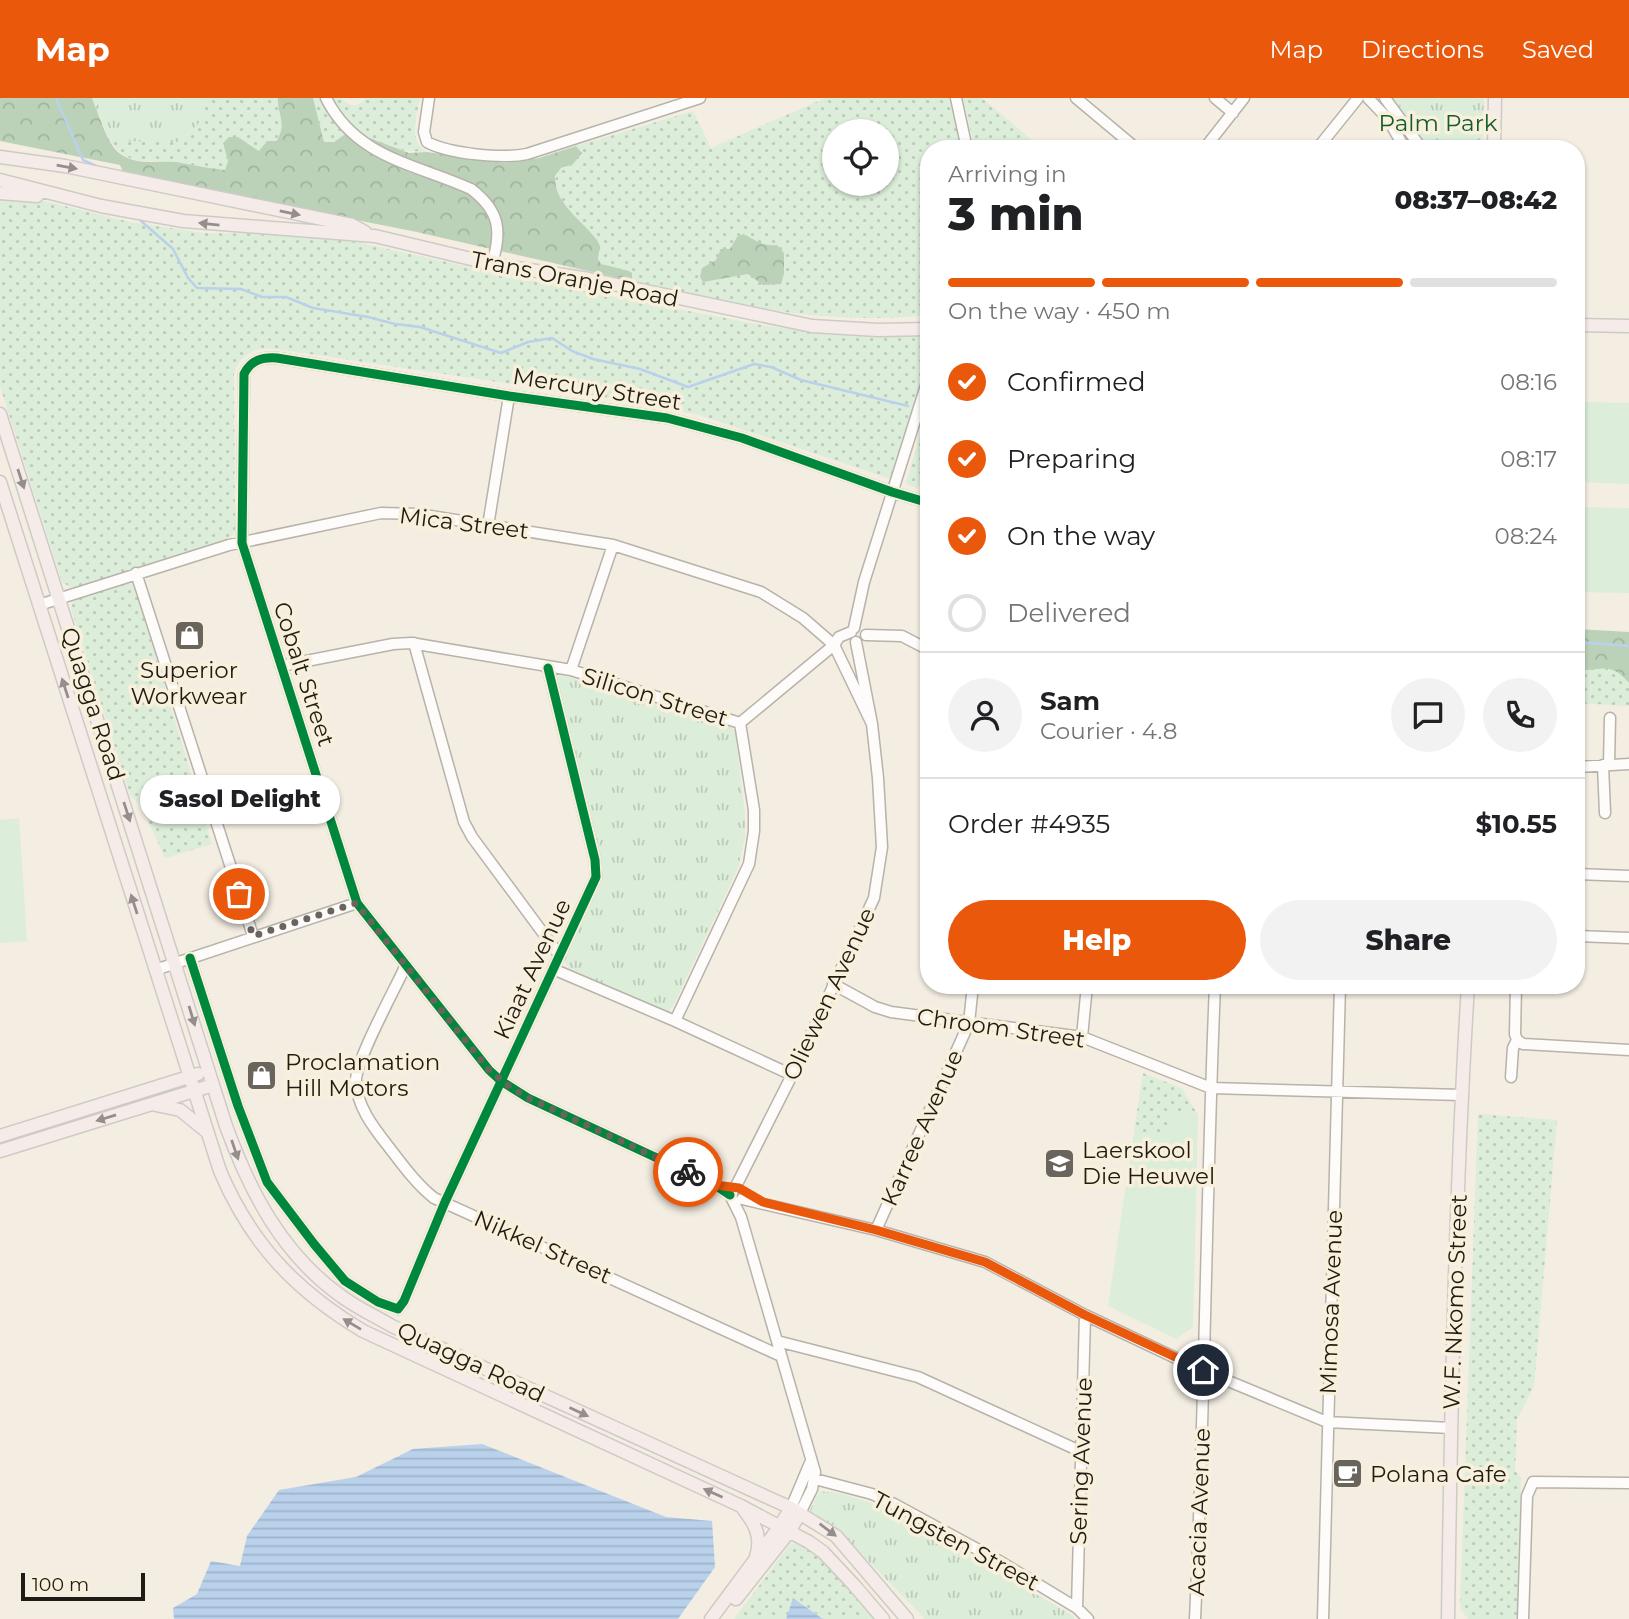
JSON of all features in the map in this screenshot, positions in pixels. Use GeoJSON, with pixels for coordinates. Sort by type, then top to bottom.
{"type":"FeatureCollection","features":[{"type":"Feature","properties":{"kind":"main road"},"geometry":{"type":"LineString","coordinates":[[1494,140],[1495,98]]}},
{"type":"Feature","properties":{"kind":"main road","name":"Trans Oranje Road"},"geometry":{"type":"LineString","coordinates":[[0,157],[65,166],[342,223],[375,236],[492,264],[589,279],[776,320],[844,329],[920,329]]}},
{"type":"Feature","properties":{"kind":"main road","name":"Trans Oranje Road"},"geometry":{"type":"LineString","coordinates":[[0,180],[79,201],[184,221],[375,236]]}},
{"type":"Feature","properties":{"kind":"main road"},"geometry":{"type":"LineString","coordinates":[[0,193],[79,201]]}},
{"type":"Feature","properties":{"kind":"main road","name":"Trans Oranje Road"},"geometry":{"type":"LineString","coordinates":[[776,320],[920,321]]}},
{"type":"Feature","properties":{"kind":"main road"},"geometry":{"type":"LineString","coordinates":[[1585,325],[1629,326]]}},
{"type":"Feature","properties":{"kind":"main road","name":"Quagga Road"},"geometry":{"type":"LineString","coordinates":[[0,414],[239,1163],[263,1210],[296,1256],[339,1295],[392,1326],[795,1510],[836,1536],[908,1619]]}},
{"type":"Feature","properties":{"kind":"main road","name":"Quagga Road"},"geometry":{"type":"LineString","coordinates":[[0,482],[206,1131],[229,1192],[252,1232],[292,1280],[333,1313],[383,1340],[741,1506],[784,1529],[823,1552],[883,1619]]}},
{"type":"Feature","properties":{"kind":"main road","name":"W.F. Nkomo Street"},"geometry":{"type":"LineString","coordinates":[[1448,1619],[1461,1096],[1467,994]]}},
{"type":"Feature","properties":{"kind":"main road"},"geometry":{"type":"LineString","coordinates":[[0,1136],[209,1071]]}},
{"type":"Feature","properties":{"kind":"main road"},"geometry":{"type":"LineString","coordinates":[[0,1151],[213,1085]]}},
{"type":"Feature","properties":{"kind":"main road"},"geometry":{"type":"LineString","coordinates":[[151,1104],[180,1110],[206,1131]]}},
{"type":"Feature","properties":{"kind":"main road"},"geometry":{"type":"LineString","coordinates":[[741,1506],[751,1518],[757,1532],[758,1548],[754,1561]]}},
{"type":"Feature","properties":{"kind":"main road"},"geometry":{"type":"LineString","coordinates":[[722,1619],[795,1510]]}},
{"type":"Feature","properties":{"kind":"main road"},"geometry":{"type":"LineString","coordinates":[[711,1619],[754,1561],[784,1529]]}},
{"type":"Feature","properties":{"kind":"street"},"geometry":{"type":"LineString","coordinates":[[326,98],[340,121],[362,142],[378,152],[471,189],[481,196],[492,211],[499,231],[499,243],[492,264]]}},
{"type":"Feature","properties":{"kind":"street"},"geometry":{"type":"LineString","coordinates":[[429,98],[424,132],[427,142],[447,149],[520,155],[681,101],[700,98]]}},
{"type":"Feature","properties":{"kind":"street"},"geometry":{"type":"LineString","coordinates":[[956,98],[965,140]]}},
{"type":"Feature","properties":{"kind":"street"},"geometry":{"type":"LineString","coordinates":[[1076,98],[1125,140]]}},
{"type":"Feature","properties":{"kind":"street"},"geometry":{"type":"LineString","coordinates":[[1215,98],[1233,113]]}},
{"type":"Feature","properties":{"kind":"street"},"geometry":{"type":"LineString","coordinates":[[1211,140],[1244,98]]}},
{"type":"Feature","properties":{"kind":"street"},"geometry":{"type":"LineString","coordinates":[[1324,140],[1358,98]]}},
{"type":"Feature","properties":{"kind":"street"},"geometry":{"type":"LineString","coordinates":[[1368,98],[1388,119],[1400,140]]}},
{"type":"Feature","properties":{"kind":"street"},"geometry":{"type":"LineString","coordinates":[[1385,98],[1415,140]]}},
{"type":"Feature","properties":{"kind":"street","name":"Mercury Street"},"geometry":{"type":"LineString","coordinates":[[250,365],[258,359],[276,358],[509,396],[654,415],[693,424],[794,456],[920,500]]}},
{"type":"Feature","properties":{"kind":"street","name":"Cobalt Street"},"geometry":{"type":"LineString","coordinates":[[250,365],[243,381],[242,543],[356,903],[405,967],[501,1081],[528,1098],[737,1194],[985,1262],[1085,1315],[1203,1370],[1328,1422],[1451,1429]]}},
{"type":"Feature","properties":{"kind":"street"},"geometry":{"type":"LineString","coordinates":[[488,526],[509,396]]}},
{"type":"Feature","properties":{"kind":"street","name":"Oliewen Avenue"},"geometry":{"type":"LineString","coordinates":[[872,724],[853,636],[857,612],[920,404]]}},
{"type":"Feature","properties":{"kind":"street","name":"Mica Street"},"geometry":{"type":"LineString","coordinates":[[39,605],[204,552],[381,513],[409,513],[613,545],[761,592],[803,618],[853,636]]}},
{"type":"Feature","properties":{"kind":"street"},"geometry":{"type":"LineString","coordinates":[[571,670],[613,545]]}},
{"type":"Feature","properties":{"kind":"street"},"geometry":{"type":"LineString","coordinates":[[136,573],[253,936]]}},
{"type":"Feature","properties":{"kind":"street"},"geometry":{"type":"LineString","coordinates":[[675,1021],[749,864],[754,810],[740,723],[853,636],[902,636],[920,645]]}},
{"type":"Feature","properties":{"kind":"street","name":"Oliewen Avenue"},"geometry":{"type":"LineString","coordinates":[[815,1479],[741,1217],[737,1194],[744,1171],[874,898],[881,858],[878,778],[872,724],[853,636]]}},
{"type":"Feature","properties":{"kind":"street"},"geometry":{"type":"LineString","coordinates":[[414,643],[464,822],[472,837],[560,956]]}},
{"type":"Feature","properties":{"kind":"street","name":"Silicon Street"},"geometry":{"type":"LineString","coordinates":[[281,666],[393,644],[414,643],[571,670],[740,723]]}},
{"type":"Feature","properties":{"kind":"street","name":"Kiaat Avenue"},"geometry":{"type":"LineString","coordinates":[[190,958],[238,1106],[267,1182],[345,1281],[396,1310],[402,1304],[444,1202],[592,886],[596,869],[548,668]]}},
{"type":"Feature","properties":{"kind":"street"},"geometry":{"type":"LineString","coordinates":[[1605,813],[1610,718]]}},
{"type":"Feature","properties":{"kind":"street"},"geometry":{"type":"LineString","coordinates":[[1585,766],[1629,764]]}},
{"type":"Feature","properties":{"kind":"street"},"geometry":{"type":"LineString","coordinates":[[1585,874],[1629,876]]}},
{"type":"Feature","properties":{"kind":"street"},"geometry":{"type":"LineString","coordinates":[[155,970],[356,903]]}},
{"type":"Feature","properties":{"kind":"street"},"geometry":{"type":"LineString","coordinates":[[1585,936],[1629,938]]}},
{"type":"Feature","properties":{"kind":"street","name":"Nikkel Street"},"geometry":{"type":"LineString","coordinates":[[405,967],[359,1066],[356,1078],[358,1097],[373,1128],[412,1177],[430,1195],[444,1202],[781,1356]]}},
{"type":"Feature","properties":{"kind":"street"},"geometry":{"type":"LineString","coordinates":[[553,969],[792,1075]]}},
{"type":"Feature","properties":{"kind":"street","name":"Chroom Street"},"geometry":{"type":"LineString","coordinates":[[833,984],[884,1011],[1082,1037],[1211,1088],[1461,1096]]}},
{"type":"Feature","properties":{"kind":"street","name":"Karree Avenue"},"geometry":{"type":"LineString","coordinates":[[876,1230],[969,1023],[972,994]]}},
{"type":"Feature","properties":{"kind":"street"},"geometry":{"type":"LineString","coordinates":[[1082,1037],[1086,994]]}},
{"type":"Feature","properties":{"kind":"street","name":"Acacia Avenue"},"geometry":{"type":"LineString","coordinates":[[1195,1619],[1203,1455],[1203,1370],[1215,994]]}},
{"type":"Feature","properties":{"kind":"street","name":"Mimosa Avenue"},"geometry":{"type":"LineString","coordinates":[[1323,1619],[1340,994]]}},
{"type":"Feature","properties":{"kind":"street"},"geometry":{"type":"LineString","coordinates":[[1516,994],[1514,1031],[1521,1043]]}},
{"type":"Feature","properties":{"kind":"street"},"geometry":{"type":"LineString","coordinates":[[1511,1077],[1513,1048],[1521,1043],[1629,1049]]}},
{"type":"Feature","properties":{"kind":"street","name":"Sering Avenue"},"geometry":{"type":"LineString","coordinates":[[1077,1608],[1085,1315]]}},
{"type":"Feature","properties":{"kind":"street"},"geometry":{"type":"LineString","coordinates":[[776,1341],[918,1377],[1082,1452]]}},
{"type":"Feature","properties":{"kind":"street"},"geometry":{"type":"LineString","coordinates":[[795,1510],[810,1463]]}},
{"type":"Feature","properties":{"kind":"street"},"geometry":{"type":"LineString","coordinates":[[795,1510],[815,1479]]}},
{"type":"Feature","properties":{"kind":"street","name":"Tungsten Street"},"geometry":{"type":"LineString","coordinates":[[815,1479],[872,1494],[894,1504],[1001,1562],[1077,1608],[1088,1619]]}},
{"type":"Feature","properties":{"kind":"street"},"geometry":{"type":"LineString","coordinates":[[1523,1619],[1527,1496],[1533,1482],[1629,1483]]}},
{"type":"Feature","properties":{"kind":"green space"},"geometry":{"type":"Polygon","coordinates":[[[0,98],[92,98],[110,142],[125,157],[225,170],[228,161],[223,143],[229,137],[238,137],[259,151],[267,141],[276,141],[282,125],[278,98],[313,98],[324,142],[334,142],[344,135],[372,139],[409,153],[427,152],[505,163],[539,158],[576,146],[582,153],[573,164],[561,168],[555,176],[559,195],[597,240],[600,246],[598,259],[601,264],[629,271],[632,273],[632,281],[412,231],[124,174],[120,165],[0,141],[0,98]]]}},
{"type":"Feature","properties":{"kind":"green space"},"geometry":{"type":"Polygon","coordinates":[[[92,98],[206,98],[203,119],[179,142],[110,141],[92,98]]]}},
{"type":"Feature","properties":{"kind":"green space"},"geometry":{"type":"Polygon","coordinates":[[[206,98],[278,98],[283,122],[281,133],[259,151],[247,142],[223,144],[228,161],[226,170],[134,159],[118,150],[110,141],[179,142],[203,119],[206,98]]]}},
{"type":"Feature","properties":{"kind":"green space"},"geometry":{"type":"Polygon","coordinates":[[[313,98],[342,98],[354,105],[366,98],[420,98],[415,135],[417,142],[427,152],[398,150],[372,139],[324,142],[313,98]]]}},
{"type":"Feature","properties":{"kind":"green space"},"geometry":{"type":"Polygon","coordinates":[[[825,98],[949,98],[961,140],[920,140],[920,316],[890,318],[853,318],[779,311],[632,281],[632,273],[629,271],[601,264],[593,237],[565,205],[554,183],[558,170],[573,164],[582,152],[576,146],[693,111],[711,148],[825,98]]]}},
{"type":"Feature","properties":{"kind":"green space"},"geometry":{"type":"Polygon","coordinates":[[[963,98],[982,98],[1031,140],[973,140],[963,98]]]}},
{"type":"Feature","properties":{"kind":"green space","name":"Palm Park"},"geometry":{"type":"Polygon","coordinates":[[[1392,98],[1484,98],[1482,140],[1421,140],[1392,98]]]}},
{"type":"Feature","properties":{"kind":"green space"},"geometry":{"type":"Polygon","coordinates":[[[0,196],[44,201],[130,222],[204,233],[334,237],[532,281],[766,326],[816,332],[920,335],[920,385],[891,479],[699,415],[633,402],[276,349],[256,350],[240,361],[234,374],[235,530],[232,535],[225,540],[77,587],[70,587],[62,582],[0,386],[0,196]]]}},
{"type":"Feature","properties":{"kind":"green space"},"geometry":{"type":"Polygon","coordinates":[[[743,234],[762,244],[777,245],[784,253],[781,284],[763,285],[748,274],[703,282],[700,277],[702,268],[716,260],[721,249],[730,249],[737,237],[743,234]]]}},
{"type":"Feature","properties":{"kind":"green space"},"geometry":{"type":"Polygon","coordinates":[[[1585,402],[1629,403],[1629,484],[1585,482],[1585,402]]]}},
{"type":"Feature","properties":{"kind":"green space"},"geometry":{"type":"Polygon","coordinates":[[[920,434],[920,485],[917,488],[906,484],[920,434]]]}},
{"type":"Feature","properties":{"kind":"green space"},"geometry":{"type":"Polygon","coordinates":[[[1585,507],[1629,508],[1629,593],[1585,592],[1585,507]]]}},
{"type":"Feature","properties":{"kind":"green space"},"geometry":{"type":"Polygon","coordinates":[[[127,583],[133,585],[137,594],[212,844],[165,858],[142,807],[130,795],[71,609],[72,603],[77,599],[127,583]]]}},
{"type":"Feature","properties":{"kind":"green space"},"geometry":{"type":"Polygon","coordinates":[[[1585,629],[1629,632],[1629,683],[1610,669],[1586,670],[1585,629]]]}},
{"type":"Feature","properties":{"kind":"green space"},"geometry":{"type":"Polygon","coordinates":[[[1606,667],[1619,671],[1629,683],[1629,706],[1585,703],[1585,669],[1606,667]]]}},
{"type":"Feature","properties":{"kind":"green space"},"geometry":{"type":"Polygon","coordinates":[[[562,675],[728,724],[735,732],[745,814],[745,837],[738,868],[674,1004],[664,1013],[572,973],[563,959],[601,870],[556,683],[557,677],[562,675]]]}},
{"type":"Feature","properties":{"kind":"green space"},"geometry":{"type":"Polygon","coordinates":[[[19,818],[27,941],[0,943],[0,820],[19,818]]]}},
{"type":"Feature","properties":{"kind":"green space"},"geometry":{"type":"Polygon","coordinates":[[[1143,1073],[1181,1088],[1198,1115],[1171,1112],[1167,1137],[1134,1132],[1143,1073]]]}},
{"type":"Feature","properties":{"kind":"green space"},"geometry":{"type":"Polygon","coordinates":[[[1171,1111],[1198,1115],[1193,1327],[1176,1339],[1108,1306],[1134,1132],[1167,1136],[1171,1111]]]}},
{"type":"Feature","properties":{"kind":"green space"},"geometry":{"type":"Polygon","coordinates":[[[1478,1114],[1557,1120],[1534,1386],[1517,1419],[1515,1471],[1521,1477],[1515,1619],[1468,1619],[1460,1608],[1478,1114]]]}},
{"type":"Feature","properties":{"kind":"green space"},"geometry":{"type":"Polygon","coordinates":[[[820,1491],[843,1494],[892,1510],[1075,1619],[925,1619],[834,1526],[809,1512],[820,1491]]]}},
{"type":"Feature","properties":{"kind":"green space"},"geometry":{"type":"Polygon","coordinates":[[[791,1543],[802,1546],[825,1563],[874,1619],[823,1619],[794,1598],[786,1619],[734,1619],[791,1543]]]}},
{"type":"Feature","properties":{"kind":"water"},"geometry":{"type":"Polygon","coordinates":[[[482,1444],[666,1517],[712,1521],[715,1567],[678,1619],[174,1619],[173,1608],[197,1594],[211,1561],[240,1566],[247,1536],[279,1490],[356,1477],[413,1449],[482,1444]]]}},
{"type":"Feature","properties":{"kind":"water"},"geometry":{"type":"Polygon","coordinates":[[[793,1598],[823,1619],[786,1619],[793,1598]]]}},
{"type":"Feature","properties":{"kind":"waterway"},"geometry":{"type":"LineString","coordinates":[[56,98],[83,160],[96,166]]}},
{"type":"Feature","properties":{"kind":"waterway"},"geometry":{"type":"LineString","coordinates":[[140,220],[173,249],[188,278],[197,288],[241,289],[262,297],[286,297],[313,308],[420,327],[501,353],[528,342],[552,338],[572,351],[593,359],[640,369],[688,387],[754,364],[771,367],[801,380],[908,406]]}},
{"type":"Feature","properties":{"kind":"waterway"},"geometry":{"type":"LineString","coordinates":[[1585,643],[1629,646]]}},
{"type":"Feature","properties":{"kind":"cycle path"},"geometry":{"type":"LineString","coordinates":[[730,1195],[715,1185],[528,1098],[501,1081],[489,1070],[357,903],[242,543],[244,374],[250,365],[258,360],[277,358],[509,396],[667,418],[742,438],[920,500]]}},
{"type":"Feature","properties":{"kind":"cycle path"},"geometry":{"type":"LineString","coordinates":[[190,958],[238,1106],[267,1182],[345,1281],[378,1302],[398,1309],[404,1301],[445,1202],[596,877],[595,860],[548,668]]}},
{"type":"Feature","properties":{"kind":"way so far"},"geometry":{"type":"LineString","coordinates":[[239,894],[253,936],[356,903],[405,967],[501,1081],[528,1098],[688,1172]]}},
{"type":"Feature","properties":{"kind":"place","name":"Superior Workwear"},"geometry":{"type":"Point","coordinates":[189,636]}},
{"type":"Feature","properties":{"kind":"place","name":"Sasol Delight"},"geometry":{"type":"Point","coordinates":[239,894]}},
{"type":"Feature","properties":{"kind":"place","name":"Proclamation Hill Motors"},"geometry":{"type":"Point","coordinates":[262,1075]}},
{"type":"Feature","properties":{"kind":"place","name":"Laerskool Die Heuwel"},"geometry":{"type":"Point","coordinates":[1059,1163]}},
{"type":"Feature","properties":{"kind":"place","name":"Polana Cafe"},"geometry":{"type":"Point","coordinates":[1347,1474]}},
{"type":"Feature","properties":{"kind":"route"},"geometry":{"type":"LineString","coordinates":[[688,1172],[715,1185],[739,1188],[763,1202],[876,1230],[985,1262],[1085,1315],[1203,1370]]}}]}
